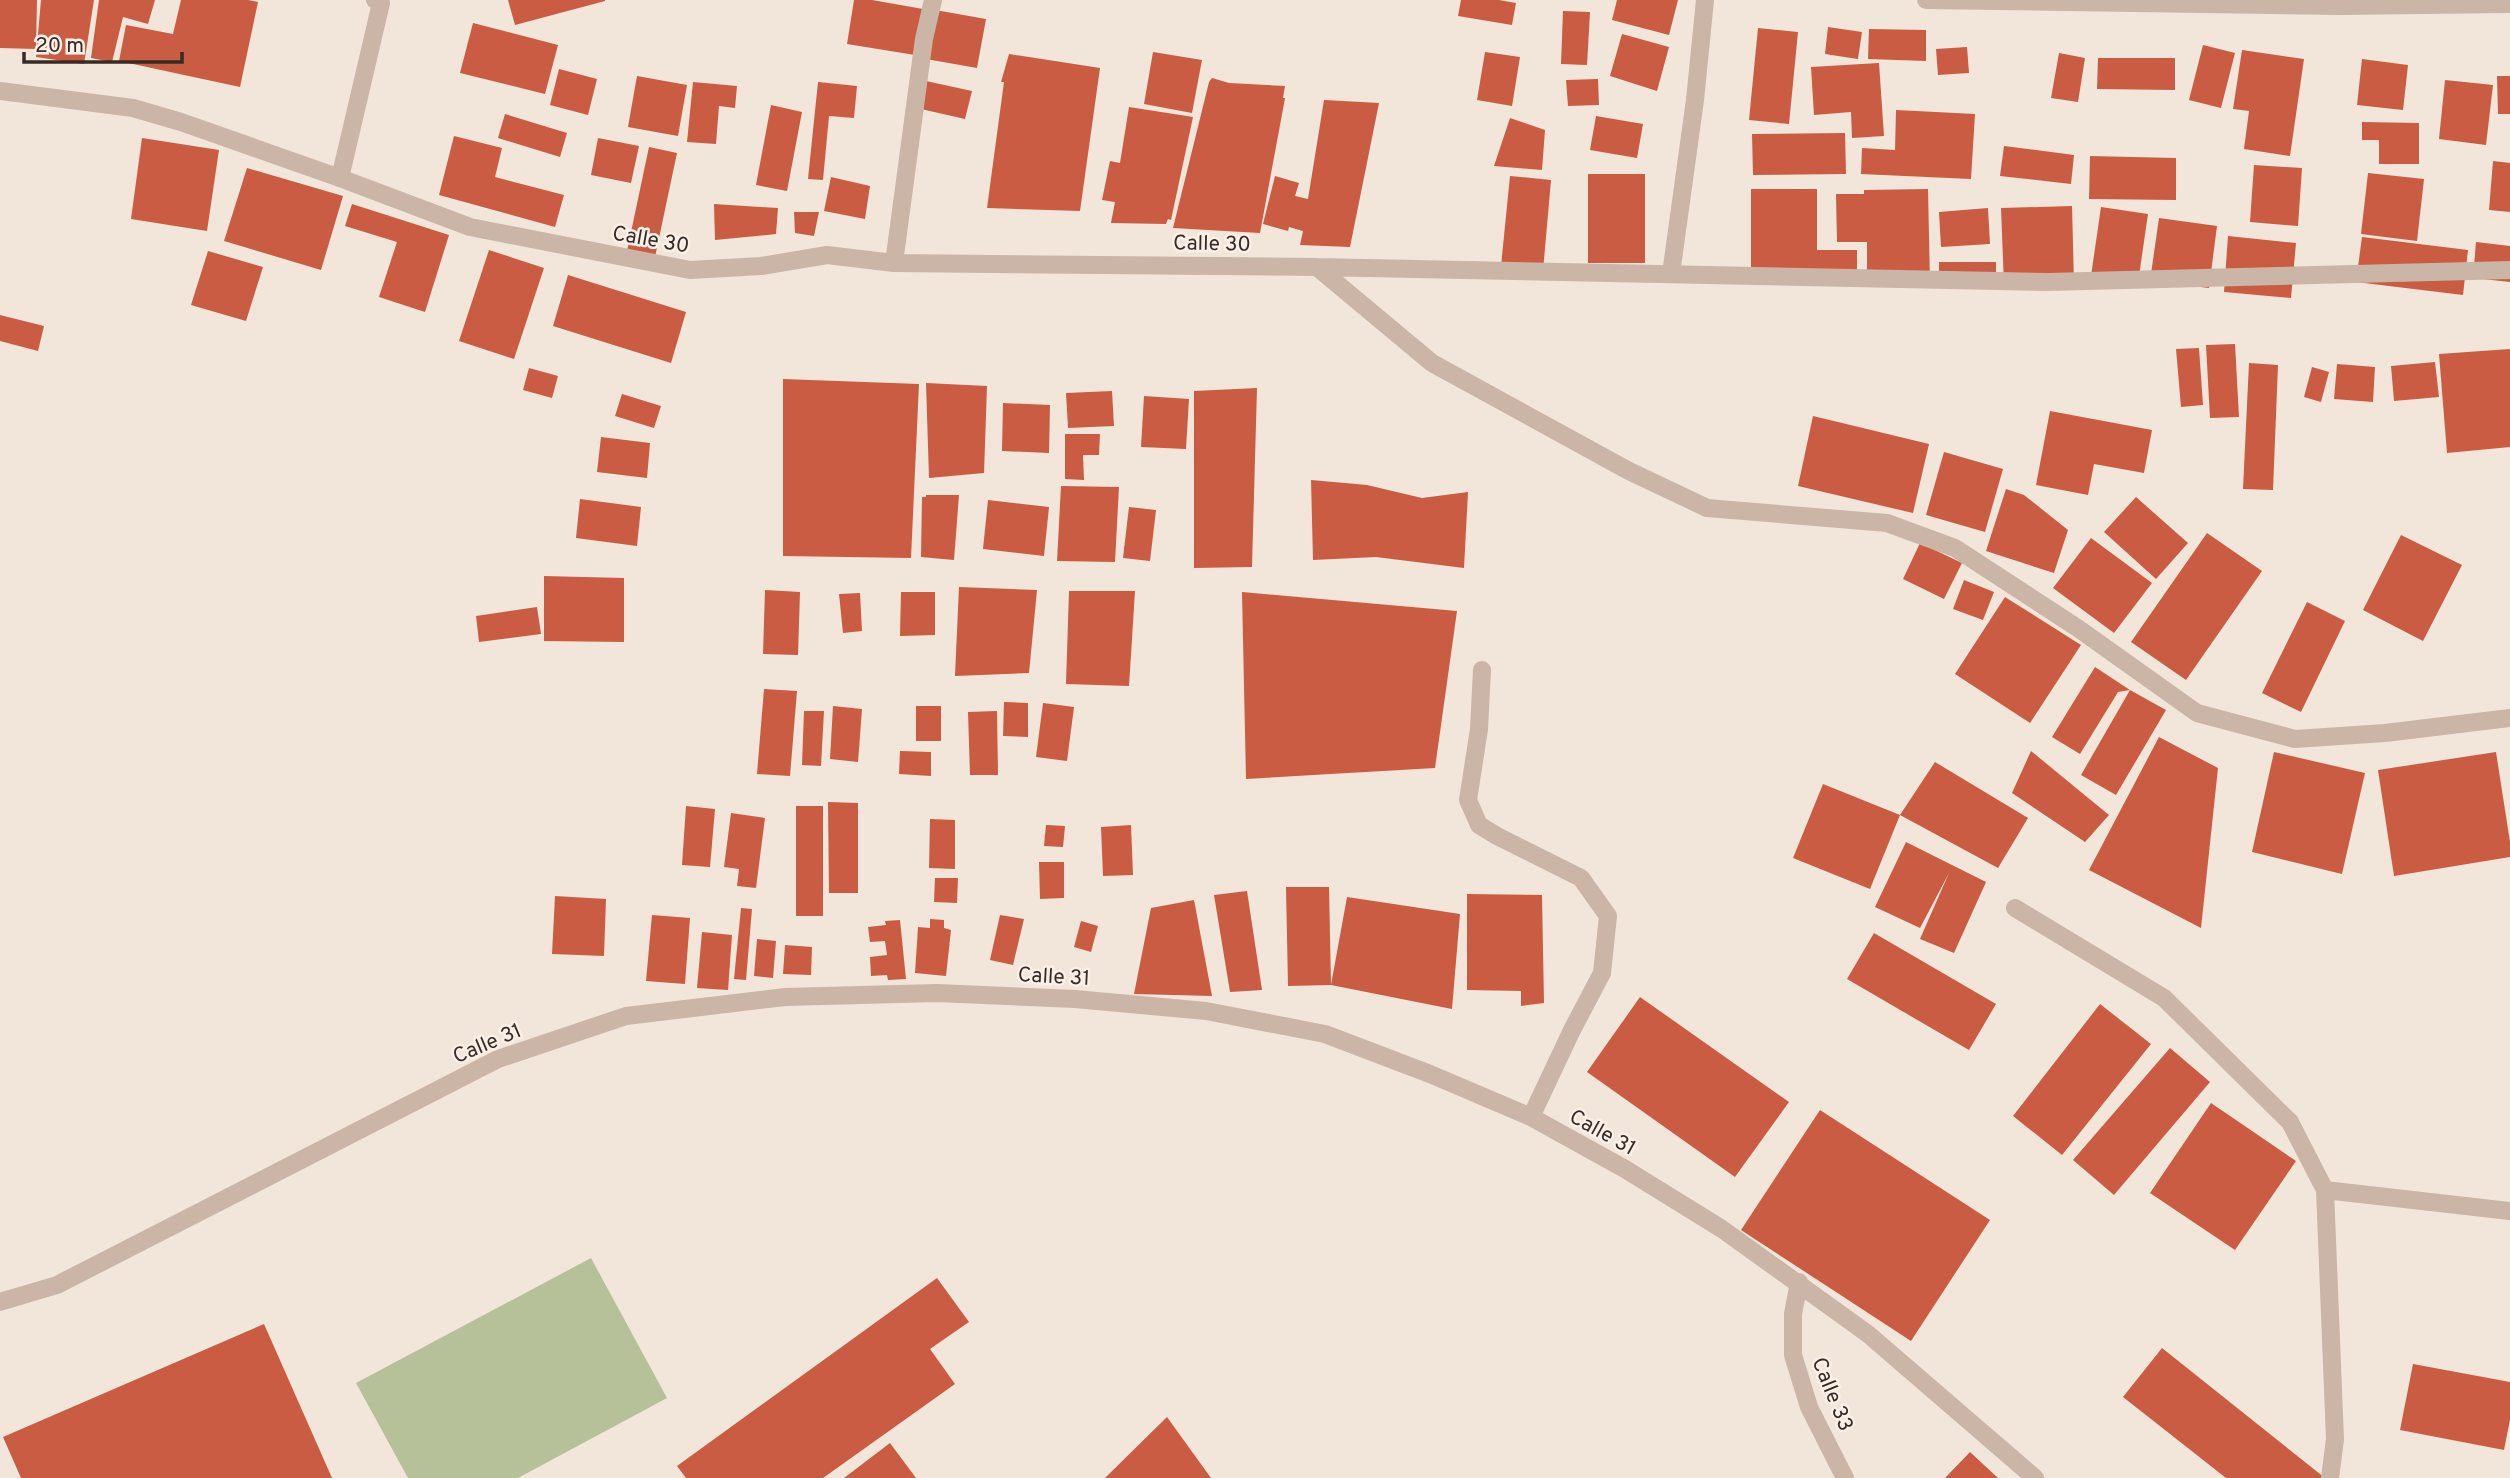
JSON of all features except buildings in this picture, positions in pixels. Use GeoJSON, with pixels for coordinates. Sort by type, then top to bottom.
{"type":"FeatureCollection","features":[{"type":"Feature","properties":{"kind":"street"},"geometry":{"type":"LineString","coordinates":[[340,178],[381,3],[375,0]]}},
{"type":"Feature","properties":{"kind":"street"},"geometry":{"type":"LineString","coordinates":[[894,263],[924,39],[933,0]]}},
{"type":"Feature","properties":{"kind":"street"},"geometry":{"type":"LineString","coordinates":[[1671,274],[1695,100],[1705,0]]}},
{"type":"Feature","properties":{"kind":"street"},"geometry":{"type":"LineString","coordinates":[[1926,0],[2338,6],[2510,4]]}},
{"type":"Feature","properties":{"kind":"street","name":"Calle 30"},"geometry":{"type":"LineString","coordinates":[[0,91],[134,108],[340,178],[470,227],[690,270],[761,266],[827,255],[894,263],[1317,267],[2048,282],[2510,270]]}},
{"type":"Feature","properties":{"kind":"street"},"geometry":{"type":"LineString","coordinates":[[1317,267],[1432,363],[1629,471],[1707,508],[1887,523],[1955,548],[2079,629],[2197,713],[2295,739],[2385,733],[2510,718]]}},
{"type":"Feature","properties":{"kind":"street"},"geometry":{"type":"LineString","coordinates":[[1482,670],[1479,729],[1468,800],[1479,825],[1581,878],[1608,916],[1602,973],[1531,1117]]}},
{"type":"Feature","properties":{"kind":"street"},"geometry":{"type":"LineString","coordinates":[[2014,908],[2164,998],[2290,1122],[2325,1190],[2335,1439],[2330,1478]]}},
{"type":"Feature","properties":{"kind":"street","name":"Calle 31"},"geometry":{"type":"LineString","coordinates":[[0,1302],[57,1285],[498,1059],[626,1016],[785,997],[937,993],[1075,999],[1206,1011],[1325,1034],[1430,1074],[1531,1117],[1625,1169],[1722,1229],[1799,1282],[1868,1334],[2035,1478]]}},
{"type":"Feature","properties":{"kind":"street"},"geometry":{"type":"LineString","coordinates":[[2325,1190],[2510,1211]]}},
{"type":"Feature","properties":{"kind":"street","name":"Calle 33"},"geometry":{"type":"LineString","coordinates":[[1799,1282],[1793,1314],[1793,1355],[1810,1407],[1845,1478]]}},
{"type":"Feature","properties":{"kind":"green space"},"geometry":{"type":"Polygon","coordinates":[[[591,1258],[667,1398],[518,1478],[408,1478],[356,1383],[591,1258]]]}}]}
